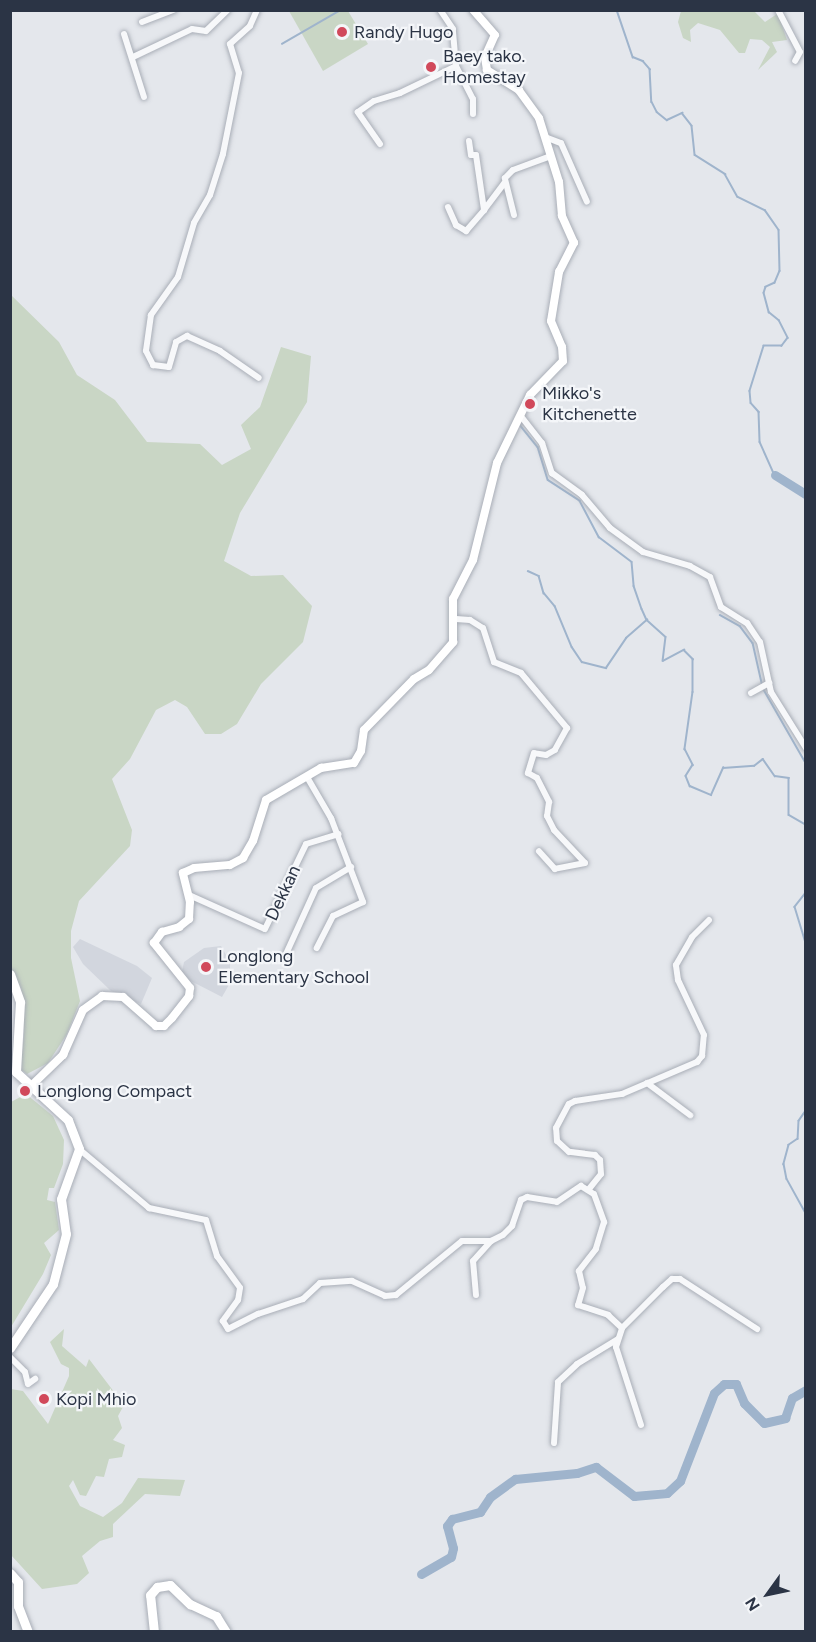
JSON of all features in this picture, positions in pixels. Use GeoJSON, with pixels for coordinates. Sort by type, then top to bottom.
{"type":"FeatureCollection","features":[{"type":"Feature","properties":{"kind":"main road"},"geometry":{"type":"LineString","coordinates":[[31,1086],[63,1055],[83,1010],[102,996],[123,997],[156,1026],[164,1026],[172,1018],[189,996],[190,988],[154,943],[162,932],[179,927],[189,919],[189,895],[183,873],[239,861],[253,841],[264,803],[321,768],[356,761],[364,730],[441,658],[453,642],[456,620],[453,599],[472,560],[494,468],[532,392],[559,369],[563,357],[551,321],[559,272],[572,250],[574,239],[562,216],[559,182],[545,137],[526,97],[487,70],[485,57],[495,35],[473,10]]}},
{"type":"Feature","properties":{"kind":"main road"},"geometry":{"type":"LineString","coordinates":[[10,974],[20,1002],[14,1077],[31,1086],[68,1120],[79,1149],[61,1199],[66,1234],[53,1284],[10,1348]]}},
{"type":"Feature","properties":{"kind":"main road"},"geometry":{"type":"LineString","coordinates":[[10,1572],[18,1582],[18,1606],[28,1632]]}},
{"type":"Feature","properties":{"kind":"main road"},"geometry":{"type":"LineString","coordinates":[[154,1632],[150,1595],[157,1587],[170,1585],[190,1604],[216,1616],[226,1632]]}},
{"type":"Feature","properties":{"kind":"street"},"geometry":{"type":"LineString","coordinates":[[142,22],[174,10]]}},
{"type":"Feature","properties":{"kind":"street"},"geometry":{"type":"LineString","coordinates":[[133,57],[192,29],[206,31],[228,10]]}},
{"type":"Feature","properties":{"kind":"street"},"geometry":{"type":"LineString","coordinates":[[257,10],[250,26],[230,44],[239,73],[223,153],[210,195],[194,223],[178,277],[151,315],[146,351],[153,364],[169,366],[176,342],[186,336],[220,351],[259,378]]}},
{"type":"Feature","properties":{"kind":"street"},"geometry":{"type":"LineString","coordinates":[[440,10],[453,29],[456,66],[473,99],[473,114]]}},
{"type":"Feature","properties":{"kind":"street"},"geometry":{"type":"LineString","coordinates":[[779,13],[800,52],[795,61]]}},
{"type":"Feature","properties":{"kind":"street"},"geometry":{"type":"LineString","coordinates":[[124,34],[144,97]]}},
{"type":"Feature","properties":{"kind":"street"},"geometry":{"type":"LineString","coordinates":[[380,144],[358,112],[374,101],[400,93],[456,66]]}},
{"type":"Feature","properties":{"kind":"street"},"geometry":{"type":"LineString","coordinates":[[545,137],[561,142],[587,202]]}},
{"type":"Feature","properties":{"kind":"street"},"geometry":{"type":"LineString","coordinates":[[469,141],[471,155],[476,155],[484,210]]}},
{"type":"Feature","properties":{"kind":"street"},"geometry":{"type":"LineString","coordinates":[[448,207],[456,225],[466,231],[513,170],[551,156]]}},
{"type":"Feature","properties":{"kind":"street"},"geometry":{"type":"LineString","coordinates":[[504,183],[514,215]]}},
{"type":"Feature","properties":{"kind":"street"},"geometry":{"type":"LineString","coordinates":[[520,415],[542,443],[552,473],[582,495],[610,528],[643,552],[711,577],[721,607],[747,623],[760,642],[765,685],[806,748]]}},
{"type":"Feature","properties":{"kind":"street"},"geometry":{"type":"LineString","coordinates":[[456,620],[470,620],[483,628],[494,662],[521,673],[567,728],[555,750],[546,755],[534,753],[528,773],[537,778],[549,802],[547,816],[554,830],[585,863],[555,869],[539,851]]}},
{"type":"Feature","properties":{"kind":"street"},"geometry":{"type":"LineString","coordinates":[[751,693],[765,685]]}},
{"type":"Feature","properties":{"kind":"street"},"geometry":{"type":"LineString","coordinates":[[307,777],[338,834],[363,902],[333,916],[316,948]]}},
{"type":"Feature","properties":{"kind":"street","name":"Dekkan"},"geometry":{"type":"LineString","coordinates":[[189,895],[265,929],[306,844],[338,834]]}},
{"type":"Feature","properties":{"kind":"street"},"geometry":{"type":"LineString","coordinates":[[286,954],[315,888],[351,867]]}},
{"type":"Feature","properties":{"kind":"street"},"geometry":{"type":"LineString","coordinates":[[589,1189],[601,1174],[598,1157],[569,1152],[555,1131],[565,1110],[575,1101],[609,1098],[697,1062],[702,1056],[704,1035],[678,980],[676,965],[692,938],[709,920]]}},
{"type":"Feature","properties":{"kind":"street"},"geometry":{"type":"LineString","coordinates":[[646,1083],[690,1115]]}},
{"type":"Feature","properties":{"kind":"street"},"geometry":{"type":"LineString","coordinates":[[79,1149],[149,1208],[206,1220],[217,1256],[240,1288],[238,1300],[223,1321],[231,1330],[258,1314],[303,1299],[320,1283],[352,1281],[385,1296],[396,1295],[462,1241],[491,1241]]}},
{"type":"Feature","properties":{"kind":"street"},"geometry":{"type":"LineString","coordinates":[[476,1295],[473,1261],[491,1241],[508,1230],[518,1205],[527,1197],[557,1202],[578,1187],[589,1189]]}},
{"type":"Feature","properties":{"kind":"street"},"geometry":{"type":"LineString","coordinates":[[589,1189],[604,1226],[592,1258],[579,1272],[583,1288],[578,1305],[608,1315],[622,1328]]}},
{"type":"Feature","properties":{"kind":"street"},"geometry":{"type":"LineString","coordinates":[[641,1425],[637,1405],[615,1356],[618,1339],[622,1328],[676,1278],[757,1329]]}},
{"type":"Feature","properties":{"kind":"street"},"geometry":{"type":"LineString","coordinates":[[554,1443],[558,1382],[583,1360],[618,1339]]}},
{"type":"Feature","properties":{"kind":"street"},"geometry":{"type":"LineString","coordinates":[[10,1357],[25,1372],[28,1384],[35,1379]]}},
{"type":"Feature","properties":{"kind":"shaded area"},"geometry":{"type":"Polygon","coordinates":[[[80,939],[137,966],[152,978],[141,1004],[111,991],[83,964],[73,947],[80,939]]]}},
{"type":"Feature","properties":{"kind":"shaded area","name":"Longlong Elementary School"},"geometry":{"type":"Polygon","coordinates":[[[221,946],[230,962],[230,983],[222,997],[189,980],[182,972],[184,962],[204,948],[221,946]]]}},
{"type":"Feature","properties":{"kind":"green space"},"geometry":{"type":"Polygon","coordinates":[[[289,11],[348,11],[368,44],[323,71],[289,11]]]}},
{"type":"Feature","properties":{"kind":"green space"},"geometry":{"type":"Polygon","coordinates":[[[681,11],[754,11],[765,22],[777,14],[779,17],[787,40],[772,42],[777,52],[758,70],[770,47],[762,40],[750,39],[745,53],[739,53],[720,30],[698,23],[690,30],[691,42],[683,38],[678,22],[681,11]]]}},
{"type":"Feature","properties":{"kind":"green space"},"geometry":{"type":"Polygon","coordinates":[[[10,294],[59,342],[77,375],[115,400],[147,442],[200,444],[222,465],[251,449],[241,425],[260,407],[281,347],[311,356],[307,402],[240,513],[224,561],[251,576],[283,575],[312,606],[303,642],[261,684],[237,724],[221,734],[205,734],[187,707],[175,700],[156,710],[130,759],[112,779],[132,830],[130,846],[79,901],[71,931],[71,958],[80,1001],[67,1034],[48,1063],[27,1074],[19,1068],[24,1037],[21,988],[10,969],[10,294]]]}},
{"type":"Feature","properties":{"kind":"green space"},"geometry":{"type":"Polygon","coordinates":[[[26,1094],[53,1116],[64,1140],[63,1164],[54,1188],[49,1188],[47,1200],[55,1202],[59,1230],[44,1243],[51,1255],[43,1274],[11,1327],[11,1102],[26,1094]]]}},
{"type":"Feature","properties":{"kind":"green space"},"geometry":{"type":"Polygon","coordinates":[[[64,1329],[62,1346],[86,1367],[89,1359],[124,1405],[118,1416],[122,1428],[113,1440],[125,1445],[122,1457],[109,1459],[104,1477],[96,1476],[86,1496],[80,1495],[73,1480],[69,1486],[80,1506],[103,1517],[122,1503],[138,1478],[185,1480],[180,1496],[145,1494],[113,1524],[113,1537],[100,1541],[82,1556],[89,1573],[77,1584],[42,1589],[11,1555],[11,1389],[23,1391],[48,1424],[69,1376],[69,1368],[61,1364],[50,1342],[64,1329]]]}},
{"type":"Feature","properties":{"kind":"waterway"},"geometry":{"type":"LineString","coordinates":[[282,44],[341,10]]}},
{"type":"Feature","properties":{"kind":"waterway"},"geometry":{"type":"LineString","coordinates":[[617,10],[633,57],[643,61],[650,69],[652,102],[657,112],[667,120],[682,113],[692,126],[695,155],[725,174],[738,197],[765,210],[779,230],[780,271],[775,283],[766,287],[764,293],[769,312],[779,320],[788,338],[782,346],[764,346],[750,391],[751,403],[759,412],[760,442],[775,475]]}},
{"type":"Feature","properties":{"kind":"waterway"},"geometry":{"type":"LineString","coordinates":[[520,425],[538,447],[548,480],[580,501],[599,537],[632,562],[634,586],[642,609],[647,620],[666,637],[663,661],[684,650],[693,659],[693,692],[685,749],[693,765],[686,776],[690,786],[711,795],[723,768],[754,766],[763,759],[775,776],[789,778],[789,815],[806,825]]}},
{"type":"Feature","properties":{"kind":"waterway"},"geometry":{"type":"LineString","coordinates":[[775,475],[806,494]]}},
{"type":"Feature","properties":{"kind":"waterway"},"geometry":{"type":"LineString","coordinates":[[528,571],[539,576],[544,593],[555,606],[572,647],[582,662],[606,668],[626,638],[647,620]]}},
{"type":"Feature","properties":{"kind":"waterway"},"geometry":{"type":"LineString","coordinates":[[720,615],[740,626],[753,643],[762,683]]}},
{"type":"Feature","properties":{"kind":"waterway"},"geometry":{"type":"LineString","coordinates":[[763,688],[806,763]]}},
{"type":"Feature","properties":{"kind":"waterway"},"geometry":{"type":"LineString","coordinates":[[806,893],[795,907],[806,942]]}},
{"type":"Feature","properties":{"kind":"waterway"},"geometry":{"type":"LineString","coordinates":[[806,1111],[799,1121],[798,1139],[789,1145],[784,1164],[787,1179],[806,1213]]}},
{"type":"Feature","properties":{"kind":"waterway"},"geometry":{"type":"LineString","coordinates":[[421,1574],[451,1557],[453,1548],[447,1526],[452,1519],[480,1512],[490,1497],[515,1479],[577,1473],[596,1467],[634,1496],[667,1493],[680,1481],[714,1393],[724,1384],[736,1384],[744,1403],[764,1423],[785,1418],[792,1398],[806,1390]]}},
{"type":"Feature","properties":{"kind":"place","name":"Randy Hugo"},"geometry":{"type":"Point","coordinates":[342,32]}},
{"type":"Feature","properties":{"kind":"place","name":"Baey tako. Homestay"},"geometry":{"type":"Point","coordinates":[431,67]}},
{"type":"Feature","properties":{"kind":"place","name":"Mikko's Kitchenette"},"geometry":{"type":"Point","coordinates":[530,404]}},
{"type":"Feature","properties":{"kind":"place","name":"Longlong Elementary School"},"geometry":{"type":"Point","coordinates":[206,967]}},
{"type":"Feature","properties":{"kind":"place","name":"Longlong Compact"},"geometry":{"type":"Point","coordinates":[25,1091]}},
{"type":"Feature","properties":{"kind":"place","name":"Kopi Mhio"},"geometry":{"type":"Point","coordinates":[44,1399]}}]}
